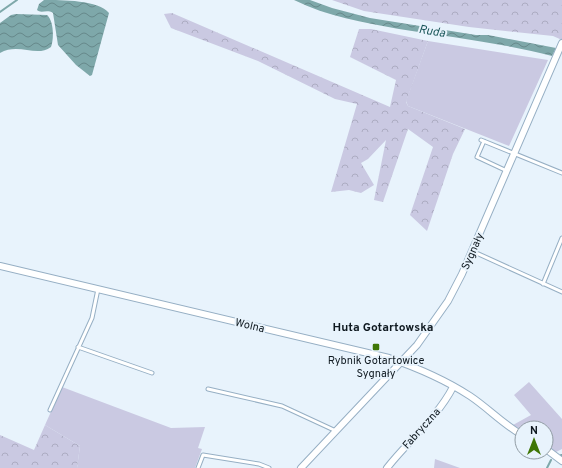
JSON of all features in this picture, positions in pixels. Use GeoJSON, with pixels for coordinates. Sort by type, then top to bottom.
{"type":"FeatureCollection","features":[{"type":"Feature","properties":{"kind":"street","name":"Sygnały"},"geometry":{"type":"LineString","coordinates":[[301,468],[417,345],[448,300],[472,251],[562,43]]}},
{"type":"Feature","properties":{"kind":"street","name":"Wolna"},"geometry":{"type":"LineString","coordinates":[[0,266],[401,362]]}},
{"type":"Feature","properties":{"kind":"street"},"geometry":{"type":"LineString","coordinates":[[401,362],[470,396],[514,430]]}},
{"type":"Feature","properties":{"kind":"street","name":"Fabryczna"},"geometry":{"type":"LineString","coordinates":[[387,468],[404,446],[438,410],[453,387]]}},
{"type":"Feature","properties":{"kind":"street"},"geometry":{"type":"LineString","coordinates":[[554,454],[562,461]]}},
{"type":"Feature","properties":{"kind":"lane"},"geometry":{"type":"LineString","coordinates":[[507,171],[477,157],[483,140],[562,172]]}},
{"type":"Feature","properties":{"kind":"lane"},"geometry":{"type":"LineString","coordinates":[[543,284],[562,238]]}},
{"type":"Feature","properties":{"kind":"lane"},"geometry":{"type":"LineString","coordinates":[[472,251],[562,292]]}},
{"type":"Feature","properties":{"kind":"lane"},"geometry":{"type":"LineString","coordinates":[[50,410],[92,318],[98,289]]}},
{"type":"Feature","properties":{"kind":"lane"},"geometry":{"type":"LineString","coordinates":[[78,348],[152,373]]}},
{"type":"Feature","properties":{"kind":"lane"},"geometry":{"type":"LineString","coordinates":[[208,389],[282,406],[336,431]]}},
{"type":"Feature","properties":{"kind":"lane"},"geometry":{"type":"LineString","coordinates":[[198,468],[203,455],[259,464],[269,468]]}},
{"type":"Feature","properties":{"kind":"green space"},"geometry":{"type":"Polygon","coordinates":[[[332,0],[562,0],[562,40],[553,36],[469,27],[364,11],[332,0]]]}},
{"type":"Feature","properties":{"kind":"green space"},"geometry":{"type":"Polygon","coordinates":[[[172,13],[390,107],[396,80],[350,57],[359,29],[371,29],[428,41],[406,102],[408,106],[465,129],[453,154],[427,231],[410,215],[433,147],[408,129],[383,202],[374,200],[386,140],[368,159],[361,163],[374,185],[361,193],[349,190],[331,192],[357,104],[335,99],[258,61],[171,28],[164,14],[172,13]]]}},
{"type":"Feature","properties":{"kind":"green space"},"geometry":{"type":"Polygon","coordinates":[[[428,41],[548,60],[509,146],[408,106],[406,101],[428,41]]]}},
{"type":"Feature","properties":{"kind":"green space"},"geometry":{"type":"Polygon","coordinates":[[[529,382],[562,419],[562,449],[556,452],[554,451],[554,420],[522,420],[531,415],[514,395],[529,382]]]}},
{"type":"Feature","properties":{"kind":"green space"},"geometry":{"type":"Polygon","coordinates":[[[62,387],[171,428],[205,427],[198,448],[202,449],[195,468],[77,468],[80,446],[45,425],[62,387]]]}},
{"type":"Feature","properties":{"kind":"green space"},"geometry":{"type":"Polygon","coordinates":[[[45,425],[80,446],[77,468],[0,468],[0,435],[34,450],[45,425]]]}},
{"type":"Feature","properties":{"kind":"green space"},"geometry":{"type":"Polygon","coordinates":[[[435,459],[460,468],[434,468],[435,459]]]}},
{"type":"Feature","properties":{"kind":"water"},"geometry":{"type":"Polygon","coordinates":[[[44,0],[89,3],[97,5],[109,13],[92,75],[90,76],[76,65],[58,45],[53,13],[49,11],[40,12],[37,10],[39,4],[44,0]]]}},
{"type":"Feature","properties":{"kind":"water","name":"Ruda"},"geometry":{"type":"Polygon","coordinates":[[[294,0],[310,0],[332,8],[370,18],[476,35],[488,35],[556,48],[552,56],[495,44],[399,29],[333,15],[294,0]]]}},
{"type":"Feature","properties":{"kind":"water"},"geometry":{"type":"Polygon","coordinates":[[[11,15],[47,15],[51,21],[53,30],[51,47],[39,51],[14,49],[0,53],[0,23],[11,15]]]}},
{"type":"Feature","properties":{"kind":"waterway"},"geometry":{"type":"LineString","coordinates":[[0,12],[17,0]]}},
{"type":"Feature","properties":{"kind":"waterway"},"geometry":{"type":"LineString","coordinates":[[547,468],[551,460]]}},
{"type":"Feature","properties":{"kind":"place","name":"Rybnik Gotartowice Sygnały"},"geometry":{"type":"Point","coordinates":[376,347]}},
{"type":"Feature","properties":{"kind":"district","name":"Huta Gotartowska"},"geometry":{"type":"Point","coordinates":[383,327]}}]}
